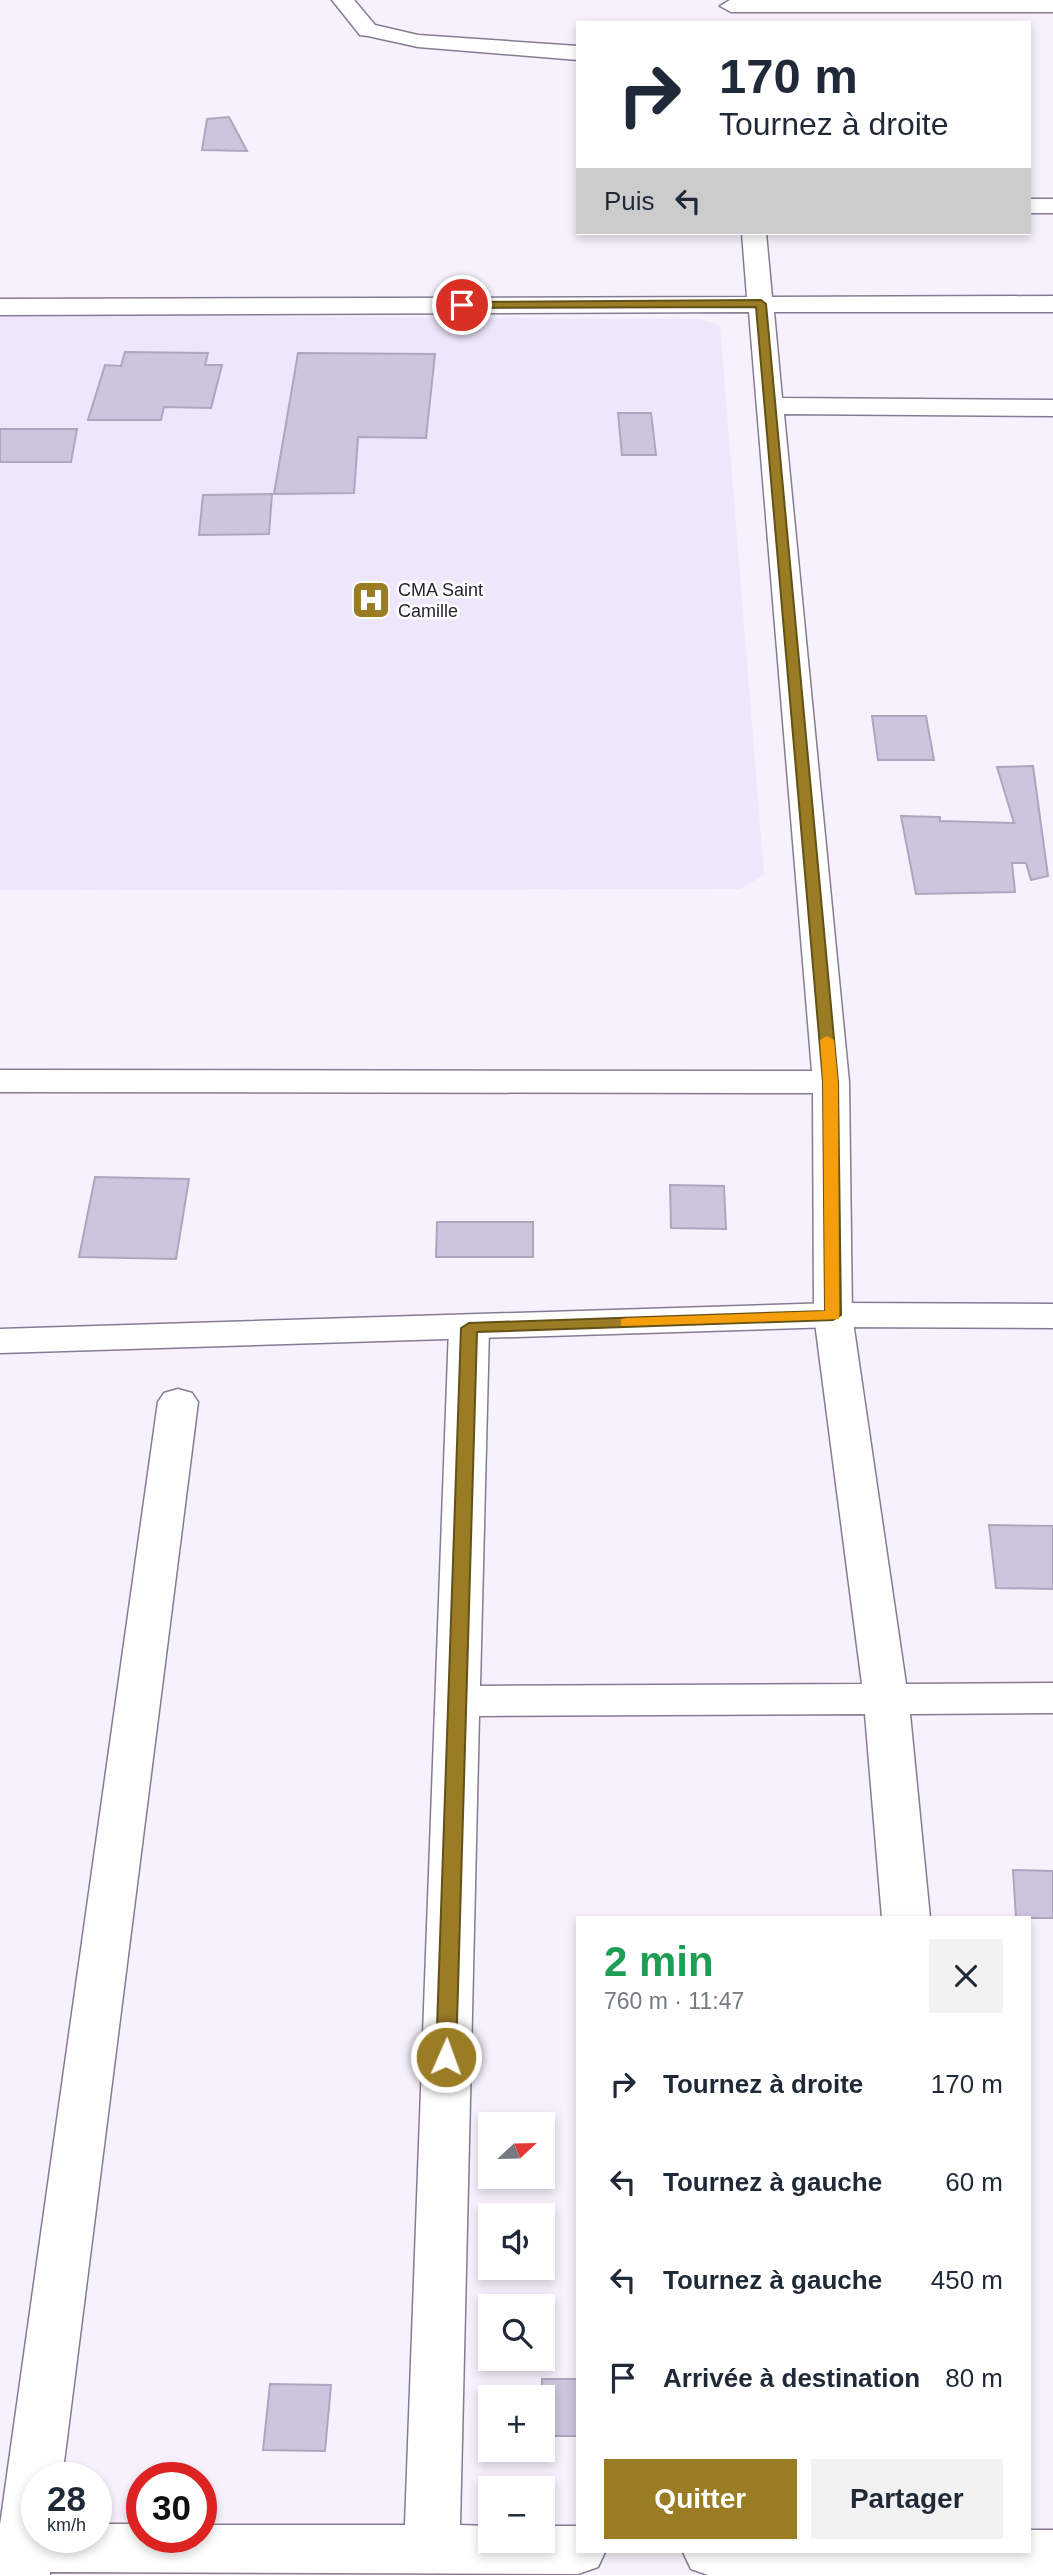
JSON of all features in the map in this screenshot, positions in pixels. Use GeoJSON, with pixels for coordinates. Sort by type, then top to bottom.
{"type":"FeatureCollection","features":[{"type":"Feature","properties":{"kind":"main road"},"geometry":{"type":"LineString","coordinates":[[343,0],[368,30],[418,41],[576,53]]}},
{"type":"Feature","properties":{"kind":"main road"},"geometry":{"type":"LineString","coordinates":[[731,10],[1053,6]]}},
{"type":"Feature","properties":{"kind":"main road"},"geometry":{"type":"LineString","coordinates":[[1031,206],[1053,206]]}},
{"type":"Feature","properties":{"kind":"main road"},"geometry":{"type":"LineString","coordinates":[[754,235],[831,1082],[833,1315],[886,1697],[906,1916]]}},
{"type":"Feature","properties":{"kind":"main road"},"geometry":{"type":"LineString","coordinates":[[0,307],[1053,304]]}},
{"type":"Feature","properties":{"kind":"main road"},"geometry":{"type":"LineString","coordinates":[[770,406],[1053,408]]}},
{"type":"Feature","properties":{"kind":"main road"},"geometry":{"type":"LineString","coordinates":[[0,1081],[831,1082]]}},
{"type":"Feature","properties":{"kind":"main road"},"geometry":{"type":"LineString","coordinates":[[0,1341],[833,1315],[1053,1316]]}},
{"type":"Feature","properties":{"kind":"main road"},"geometry":{"type":"LineString","coordinates":[[431,2562],[469,1328]]}},
{"type":"Feature","properties":{"kind":"main road"},"geometry":{"type":"LineString","coordinates":[[178,1402],[16,2557],[431,2562],[576,2550]]}},
{"type":"Feature","properties":{"kind":"main road"},"geometry":{"type":"LineString","coordinates":[[456,1701],[1053,1698]]}},
{"type":"Feature","properties":{"kind":"main road"},"geometry":{"type":"LineString","coordinates":[[742,2553],[963,2560],[1053,2554]]}},
{"type":"Feature","properties":{"kind":"shaded area","name":"CMA Saint Camille"},"geometry":{"type":"Polygon","coordinates":[[[0,315],[701,319],[720,326],[764,875],[740,889],[0,890],[0,315]]]}},
{"type":"Feature","properties":{"kind":"building"},"geometry":{"type":"Polygon","coordinates":[[[229,117],[247,151],[202,150],[207,119],[229,117]]]}},
{"type":"Feature","properties":{"kind":"building"},"geometry":{"type":"Polygon","coordinates":[[[125,352],[208,353],[205,365],[222,365],[211,408],[164,407],[161,420],[88,420],[105,365],[121,366],[125,352]]]}},
{"type":"Feature","properties":{"kind":"building"},"geometry":{"type":"Polygon","coordinates":[[[298,353],[435,354],[426,438],[358,437],[354,493],[274,494],[298,353]]]}},
{"type":"Feature","properties":{"kind":"building"},"geometry":{"type":"Polygon","coordinates":[[[618,413],[651,413],[656,455],[622,455],[618,413]]]}},
{"type":"Feature","properties":{"kind":"building"},"geometry":{"type":"Polygon","coordinates":[[[0,429],[77,429],[71,462],[0,462],[0,429]]]}},
{"type":"Feature","properties":{"kind":"building"},"geometry":{"type":"Polygon","coordinates":[[[272,494],[269,534],[199,535],[203,495],[272,494]]]}},
{"type":"Feature","properties":{"kind":"building"},"geometry":{"type":"Polygon","coordinates":[[[872,716],[926,716],[934,760],[878,760],[872,716]]]}},
{"type":"Feature","properties":{"kind":"building"},"geometry":{"type":"Polygon","coordinates":[[[1033,766],[1048,876],[1031,880],[1026,863],[1012,863],[1015,892],[916,894],[901,816],[940,817],[940,821],[1014,823],[997,767],[1033,766]]]}},
{"type":"Feature","properties":{"kind":"building"},"geometry":{"type":"Polygon","coordinates":[[[95,1177],[189,1179],[176,1259],[79,1257],[95,1177]]]}},
{"type":"Feature","properties":{"kind":"building"},"geometry":{"type":"Polygon","coordinates":[[[670,1185],[724,1186],[726,1229],[671,1228],[670,1185]]]}},
{"type":"Feature","properties":{"kind":"building"},"geometry":{"type":"Polygon","coordinates":[[[437,1222],[533,1222],[533,1257],[436,1257],[437,1222]]]}},
{"type":"Feature","properties":{"kind":"building"},"geometry":{"type":"Polygon","coordinates":[[[989,1525],[1053,1526],[1053,1589],[996,1588],[989,1525]]]}},
{"type":"Feature","properties":{"kind":"building"},"geometry":{"type":"Polygon","coordinates":[[[1013,1870],[1053,1871],[1053,1918],[1016,1916],[1013,1870]]]}},
{"type":"Feature","properties":{"kind":"building"},"geometry":{"type":"Polygon","coordinates":[[[542,2379],[576,2379],[576,2436],[555,2436],[555,2385],[542,2385],[542,2379]]]}},
{"type":"Feature","properties":{"kind":"building"},"geometry":{"type":"Polygon","coordinates":[[[270,2384],[331,2385],[325,2451],[263,2450],[270,2384]]]}},
{"type":"Feature","properties":{"kind":"slow traffic"},"geometry":{"type":"LineString","coordinates":[[627,1322],[833,1315],[831,1082],[827,1040]]}},
{"type":"Feature","properties":{"kind":"place","name":"CMA Saint Camille"},"geometry":{"type":"Point","coordinates":[371,600]}},
{"type":"Feature","properties":{"kind":"route"},"geometry":{"type":"LineString","coordinates":[[446,2057],[469,1328],[833,1315],[831,1082],[761,304],[462,305]]}}]}
